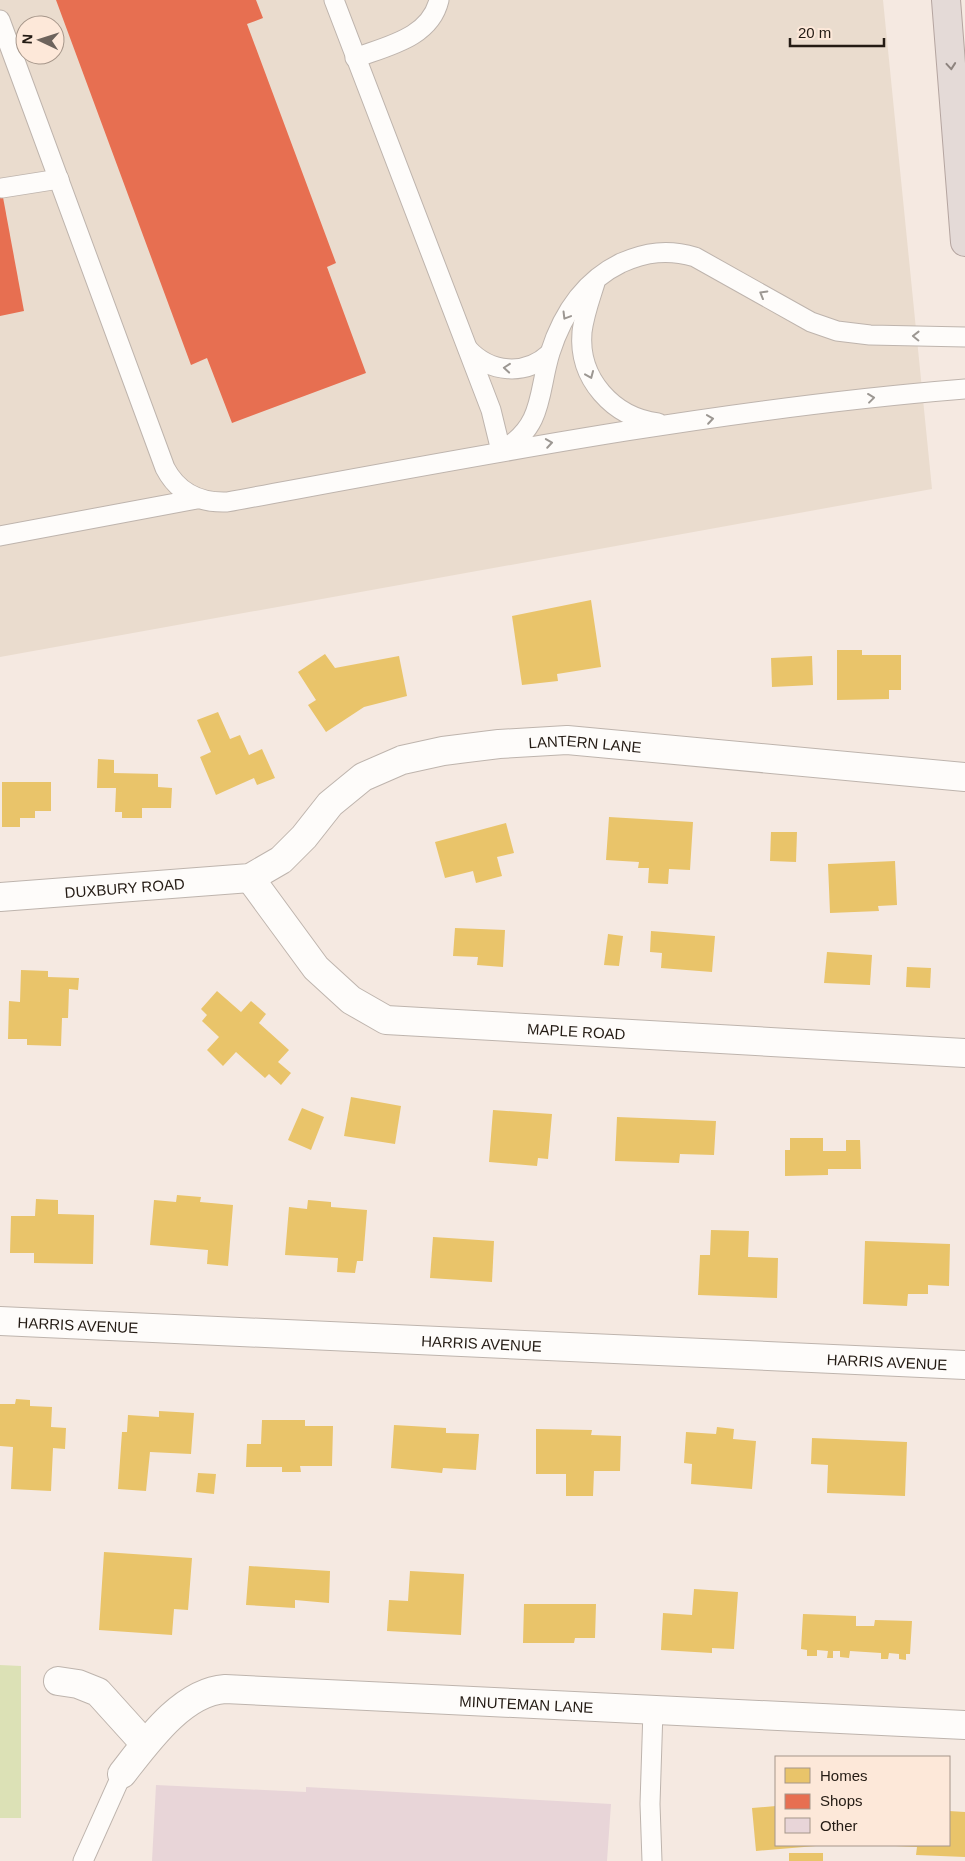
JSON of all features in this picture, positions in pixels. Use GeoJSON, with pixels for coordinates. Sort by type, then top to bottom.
{"type":"FeatureCollection","features":[{"type":"Feature","properties":{"kind":"highway"},"geometry":{"type":"LineString","coordinates":[[946,0],[965,242]]}},
{"type":"Feature","properties":{"kind":"street","name":"LANTERN LANE"},"geometry":{"type":"LineString","coordinates":[[250,878],[281,860],[304,837],[330,804],[363,777],[402,760],[443,751],[499,744],[567,740],[965,777]]}},
{"type":"Feature","properties":{"kind":"street","name":"DUXBURY ROAD"},"geometry":{"type":"LineString","coordinates":[[0,897],[250,878]]}},
{"type":"Feature","properties":{"kind":"street","name":"MAPLE ROAD"},"geometry":{"type":"LineString","coordinates":[[250,878],[316,968],[351,1000],[386,1020],[965,1053]]}},
{"type":"Feature","properties":{"kind":"street","name":"HARRIS AVENUE"},"geometry":{"type":"LineString","coordinates":[[0,1321],[965,1365]]}},
{"type":"Feature","properties":{"kind":"street"},"geometry":{"type":"LineString","coordinates":[[58,1681],[78,1684],[98,1692],[114,1707],[145,1744]]}},
{"type":"Feature","properties":{"kind":"street","name":"MINUTEMAN LANE"},"geometry":{"type":"LineString","coordinates":[[122,1774],[145,1744],[182,1707],[200,1694],[212,1690],[225,1689],[965,1725]]}},
{"type":"Feature","properties":{"kind":"lane"},"geometry":{"type":"LineString","coordinates":[[334,0],[491,410],[501,451]]}},
{"type":"Feature","properties":{"kind":"lane"},"geometry":{"type":"LineString","coordinates":[[356,58],[417,32],[429,21],[439,0]]}},
{"type":"Feature","properties":{"kind":"lane"},"geometry":{"type":"LineString","coordinates":[[0,20],[165,468],[178,486],[197,498],[206,501],[227,502],[501,451],[676,423],[913,393],[965,389]]}},
{"type":"Feature","properties":{"kind":"lane"},"geometry":{"type":"LineString","coordinates":[[2,188],[59,179]]}},
{"type":"Feature","properties":{"kind":"lane"},"geometry":{"type":"LineString","coordinates":[[501,451],[522,436],[530,426],[540,401],[549,354],[561,324],[586,287],[611,268],[642,254],[681,252],[706,262],[811,322],[838,331],[870,335],[965,337]]}},
{"type":"Feature","properties":{"kind":"lane"},"geometry":{"type":"LineString","coordinates":[[597,277],[582,332],[585,360],[594,384],[609,401],[635,418],[676,423]]}},
{"type":"Feature","properties":{"kind":"lane"},"geometry":{"type":"LineString","coordinates":[[466,347],[474,355],[490,365],[510,369],[534,366],[549,354]]}},
{"type":"Feature","properties":{"kind":"lane"},"geometry":{"type":"LineString","coordinates":[[0,536],[197,498]]}},
{"type":"Feature","properties":{"kind":"lane"},"geometry":{"type":"LineString","coordinates":[[652,1861],[650,1804],[653,1710]]}},
{"type":"Feature","properties":{"kind":"lane"},"geometry":{"type":"LineString","coordinates":[[83,1861],[122,1774]]}},
{"type":"Feature","properties":{"kind":"shaded area"},"geometry":{"type":"Polygon","coordinates":[[[0,0],[883,0],[932,489],[0,657],[0,0]]]}},
{"type":"Feature","properties":{"kind":"green space"},"geometry":{"type":"Polygon","coordinates":[[[0,1665],[21,1666],[21,1818],[0,1818],[0,1665]]]}},
{"type":"Feature","properties":{"kind":"building: Homes"},"geometry":{"type":"Polygon","coordinates":[[[591,600],[601,667],[557,674],[558,681],[522,685],[512,616],[591,600]]]}},
{"type":"Feature","properties":{"kind":"building: Homes"},"geometry":{"type":"Polygon","coordinates":[[[837,650],[862,650],[862,655],[901,655],[901,690],[889,690],[889,699],[837,700],[837,650]]]}},
{"type":"Feature","properties":{"kind":"building: Homes"},"geometry":{"type":"Polygon","coordinates":[[[325,654],[335,668],[399,656],[407,696],[364,707],[326,732],[308,705],[316,700],[298,672],[325,654]]]}},
{"type":"Feature","properties":{"kind":"building: Homes"},"geometry":{"type":"Polygon","coordinates":[[[812,656],[813,685],[772,687],[771,658],[812,656]]]}},
{"type":"Feature","properties":{"kind":"building: Homes"},"geometry":{"type":"Polygon","coordinates":[[[218,712],[230,739],[240,735],[249,755],[262,749],[275,778],[257,785],[254,778],[216,795],[200,757],[211,752],[197,720],[218,712]]]}},
{"type":"Feature","properties":{"kind":"building: Homes"},"geometry":{"type":"Polygon","coordinates":[[[98,759],[114,760],[114,773],[158,774],[158,787],[172,788],[171,808],[142,808],[142,818],[122,818],[122,812],[115,812],[116,788],[97,788],[98,759]]]}},
{"type":"Feature","properties":{"kind":"building: Homes"},"geometry":{"type":"Polygon","coordinates":[[[2,782],[51,782],[51,811],[35,811],[35,818],[20,818],[20,827],[2,827],[2,782]]]}},
{"type":"Feature","properties":{"kind":"building: Homes"},"geometry":{"type":"Polygon","coordinates":[[[609,817],[693,822],[690,870],[669,869],[668,884],[648,883],[649,868],[638,868],[639,862],[606,860],[609,817]]]}},
{"type":"Feature","properties":{"kind":"building: Homes"},"geometry":{"type":"Polygon","coordinates":[[[506,823],[514,853],[497,857],[502,876],[476,883],[473,871],[445,878],[435,842],[506,823]]]}},
{"type":"Feature","properties":{"kind":"building: Homes"},"geometry":{"type":"Polygon","coordinates":[[[771,832],[797,832],[796,862],[770,861],[771,832]]]}},
{"type":"Feature","properties":{"kind":"building: Homes"},"geometry":{"type":"Polygon","coordinates":[[[895,861],[897,905],[878,906],[879,911],[830,913],[828,864],[895,861]]]}},
{"type":"Feature","properties":{"kind":"building: Homes"},"geometry":{"type":"Polygon","coordinates":[[[455,928],[505,930],[503,967],[477,965],[478,957],[453,956],[455,928]]]}},
{"type":"Feature","properties":{"kind":"building: Homes"},"geometry":{"type":"Polygon","coordinates":[[[651,931],[715,936],[712,972],[661,968],[662,953],[650,952],[651,931]]]}},
{"type":"Feature","properties":{"kind":"building: Homes"},"geometry":{"type":"Polygon","coordinates":[[[608,934],[623,936],[619,966],[604,965],[608,934]]]}},
{"type":"Feature","properties":{"kind":"building: Homes"},"geometry":{"type":"Polygon","coordinates":[[[827,952],[872,955],[870,985],[824,983],[827,952]]]}},
{"type":"Feature","properties":{"kind":"building: Homes"},"geometry":{"type":"Polygon","coordinates":[[[907,967],[931,968],[930,988],[906,987],[907,967]]]}},
{"type":"Feature","properties":{"kind":"building: Homes"},"geometry":{"type":"Polygon","coordinates":[[[21,970],[48,971],[48,977],[79,978],[78,990],[69,989],[68,1018],[62,1018],[61,1046],[27,1045],[27,1039],[8,1039],[9,1001],[20,1002],[21,970]]]}},
{"type":"Feature","properties":{"kind":"building: Homes"},"geometry":{"type":"Polygon","coordinates":[[[217,991],[241,1012],[251,1001],[266,1014],[259,1023],[289,1050],[278,1062],[291,1073],[281,1085],[269,1074],[265,1078],[236,1052],[223,1066],[207,1050],[219,1037],[202,1021],[207,1015],[201,1009],[217,991]]]}},
{"type":"Feature","properties":{"kind":"building: Homes"},"geometry":{"type":"Polygon","coordinates":[[[351,1097],[401,1106],[395,1144],[344,1136],[351,1097]]]}},
{"type":"Feature","properties":{"kind":"building: Homes"},"geometry":{"type":"Polygon","coordinates":[[[302,1108],[324,1117],[311,1150],[288,1140],[302,1108]]]}},
{"type":"Feature","properties":{"kind":"building: Homes"},"geometry":{"type":"Polygon","coordinates":[[[493,1110],[552,1114],[548,1159],[538,1158],[537,1166],[489,1162],[493,1110]]]}},
{"type":"Feature","properties":{"kind":"building: Homes"},"geometry":{"type":"Polygon","coordinates":[[[617,1117],[716,1121],[714,1155],[680,1154],[679,1163],[615,1161],[617,1117]]]}},
{"type":"Feature","properties":{"kind":"building: Homes"},"geometry":{"type":"Polygon","coordinates":[[[790,1138],[823,1138],[823,1151],[846,1151],[846,1140],[860,1140],[861,1169],[828,1169],[828,1175],[785,1176],[785,1150],[790,1150],[790,1138]]]}},
{"type":"Feature","properties":{"kind":"building: Homes"},"geometry":{"type":"Polygon","coordinates":[[[177,1195],[201,1197],[200,1202],[233,1205],[228,1266],[207,1264],[208,1250],[150,1245],[154,1200],[176,1202],[177,1195]]]}},
{"type":"Feature","properties":{"kind":"building: Homes"},"geometry":{"type":"Polygon","coordinates":[[[36,1199],[58,1200],[58,1214],[94,1215],[93,1264],[34,1263],[34,1253],[10,1253],[11,1216],[35,1216],[36,1199]]]}},
{"type":"Feature","properties":{"kind":"building: Homes"},"geometry":{"type":"Polygon","coordinates":[[[308,1200],[331,1202],[331,1207],[367,1210],[363,1261],[357,1261],[355,1273],[337,1272],[338,1258],[285,1255],[289,1207],[307,1209],[308,1200]]]}},
{"type":"Feature","properties":{"kind":"building: Homes"},"geometry":{"type":"Polygon","coordinates":[[[711,1230],[749,1231],[748,1257],[778,1258],[777,1298],[698,1295],[700,1255],[710,1255],[711,1230]]]}},
{"type":"Feature","properties":{"kind":"building: Homes"},"geometry":{"type":"Polygon","coordinates":[[[433,1237],[494,1241],[492,1282],[430,1278],[433,1237]]]}},
{"type":"Feature","properties":{"kind":"building: Homes"},"geometry":{"type":"Polygon","coordinates":[[[865,1241],[950,1244],[949,1286],[928,1285],[928,1294],[908,1294],[907,1306],[863,1304],[865,1241]]]}},
{"type":"Feature","properties":{"kind":"building: Homes"},"geometry":{"type":"Polygon","coordinates":[[[16,1399],[30,1400],[30,1406],[52,1407],[51,1427],[66,1428],[65,1449],[53,1448],[51,1491],[11,1489],[13,1447],[0,1446],[0,1404],[15,1404],[16,1399]]]}},
{"type":"Feature","properties":{"kind":"building: Homes"},"geometry":{"type":"Polygon","coordinates":[[[159,1411],[194,1413],[191,1454],[150,1452],[146,1491],[118,1489],[122,1432],[127,1432],[128,1415],[159,1417],[159,1411]]]}},
{"type":"Feature","properties":{"kind":"building: Homes"},"geometry":{"type":"Polygon","coordinates":[[[262,1420],[305,1420],[305,1426],[333,1426],[332,1466],[300,1466],[301,1472],[282,1472],[282,1467],[246,1467],[247,1444],[261,1444],[262,1420]]]}},
{"type":"Feature","properties":{"kind":"building: Homes"},"geometry":{"type":"Polygon","coordinates":[[[394,1425],[446,1428],[446,1433],[479,1434],[476,1470],[443,1468],[442,1473],[391,1468],[394,1425]]]}},
{"type":"Feature","properties":{"kind":"building: Homes"},"geometry":{"type":"Polygon","coordinates":[[[717,1427],[734,1429],[733,1439],[756,1441],[752,1489],[691,1484],[692,1464],[684,1463],[686,1432],[716,1434],[717,1427]]]}},
{"type":"Feature","properties":{"kind":"building: Homes"},"geometry":{"type":"Polygon","coordinates":[[[536,1429],[592,1430],[591,1435],[621,1436],[620,1471],[594,1471],[593,1496],[566,1496],[566,1474],[536,1474],[536,1429]]]}},
{"type":"Feature","properties":{"kind":"building: Homes"},"geometry":{"type":"Polygon","coordinates":[[[812,1438],[907,1442],[905,1496],[827,1493],[828,1465],[811,1464],[812,1438]]]}},
{"type":"Feature","properties":{"kind":"building: Homes"},"geometry":{"type":"Polygon","coordinates":[[[198,1473],[216,1474],[214,1494],[196,1492],[198,1473]]]}},
{"type":"Feature","properties":{"kind":"building: Homes"},"geometry":{"type":"Polygon","coordinates":[[[104,1552],[192,1558],[188,1610],[174,1609],[172,1635],[99,1630],[104,1552]]]}},
{"type":"Feature","properties":{"kind":"building: Homes"},"geometry":{"type":"Polygon","coordinates":[[[249,1566],[330,1571],[329,1603],[295,1600],[295,1608],[246,1605],[249,1566]]]}},
{"type":"Feature","properties":{"kind":"building: Homes"},"geometry":{"type":"Polygon","coordinates":[[[410,1571],[464,1574],[461,1635],[387,1631],[389,1600],[408,1601],[410,1571]]]}},
{"type":"Feature","properties":{"kind":"building: Homes"},"geometry":{"type":"Polygon","coordinates":[[[694,1589],[738,1592],[734,1649],[712,1648],[712,1653],[661,1650],[663,1613],[692,1615],[694,1589]]]}},
{"type":"Feature","properties":{"kind":"building: Homes"},"geometry":{"type":"Polygon","coordinates":[[[524,1604],[596,1604],[595,1638],[575,1638],[574,1643],[523,1643],[524,1604]]]}},
{"type":"Feature","properties":{"kind":"building: Homes"},"geometry":{"type":"Polygon","coordinates":[[[803,1614],[856,1616],[856,1626],[874,1626],[875,1620],[912,1621],[910,1654],[906,1654],[906,1660],[899,1659],[899,1654],[889,1653],[888,1659],[881,1659],[881,1653],[850,1651],[849,1658],[840,1657],[840,1651],[833,1651],[833,1658],[827,1658],[828,1651],[817,1650],[817,1656],[807,1656],[807,1650],[801,1649],[803,1614]]]}},
{"type":"Feature","properties":{"kind":"building: Homes"},"geometry":{"type":"Polygon","coordinates":[[[775,1806],[775,1846],[816,1846],[756,1851],[752,1808],[775,1806]]]}},
{"type":"Feature","properties":{"kind":"building: Homes"},"geometry":{"type":"Polygon","coordinates":[[[950,1811],[965,1812],[965,1857],[916,1855],[917,1847],[895,1846],[950,1846],[950,1811]]]}},
{"type":"Feature","properties":{"kind":"building: Homes"},"geometry":{"type":"Polygon","coordinates":[[[789,1853],[823,1853],[823,1861],[789,1861],[789,1853]]]}},
{"type":"Feature","properties":{"kind":"building: Shops"},"geometry":{"type":"Polygon","coordinates":[[[56,0],[256,0],[263,18],[247,24],[336,263],[327,267],[366,373],[232,423],[207,358],[191,365],[65,24],[65,15],[62,15],[56,0]]]}},
{"type":"Feature","properties":{"kind":"building: Shops"},"geometry":{"type":"Polygon","coordinates":[[[0,181],[24,311],[0,316],[0,181]]]}},
{"type":"Feature","properties":{"kind":"building: Other"},"geometry":{"type":"Polygon","coordinates":[[[156,1785],[306,1792],[306,1787],[611,1804],[607,1861],[152,1861],[156,1785]]]}}]}
